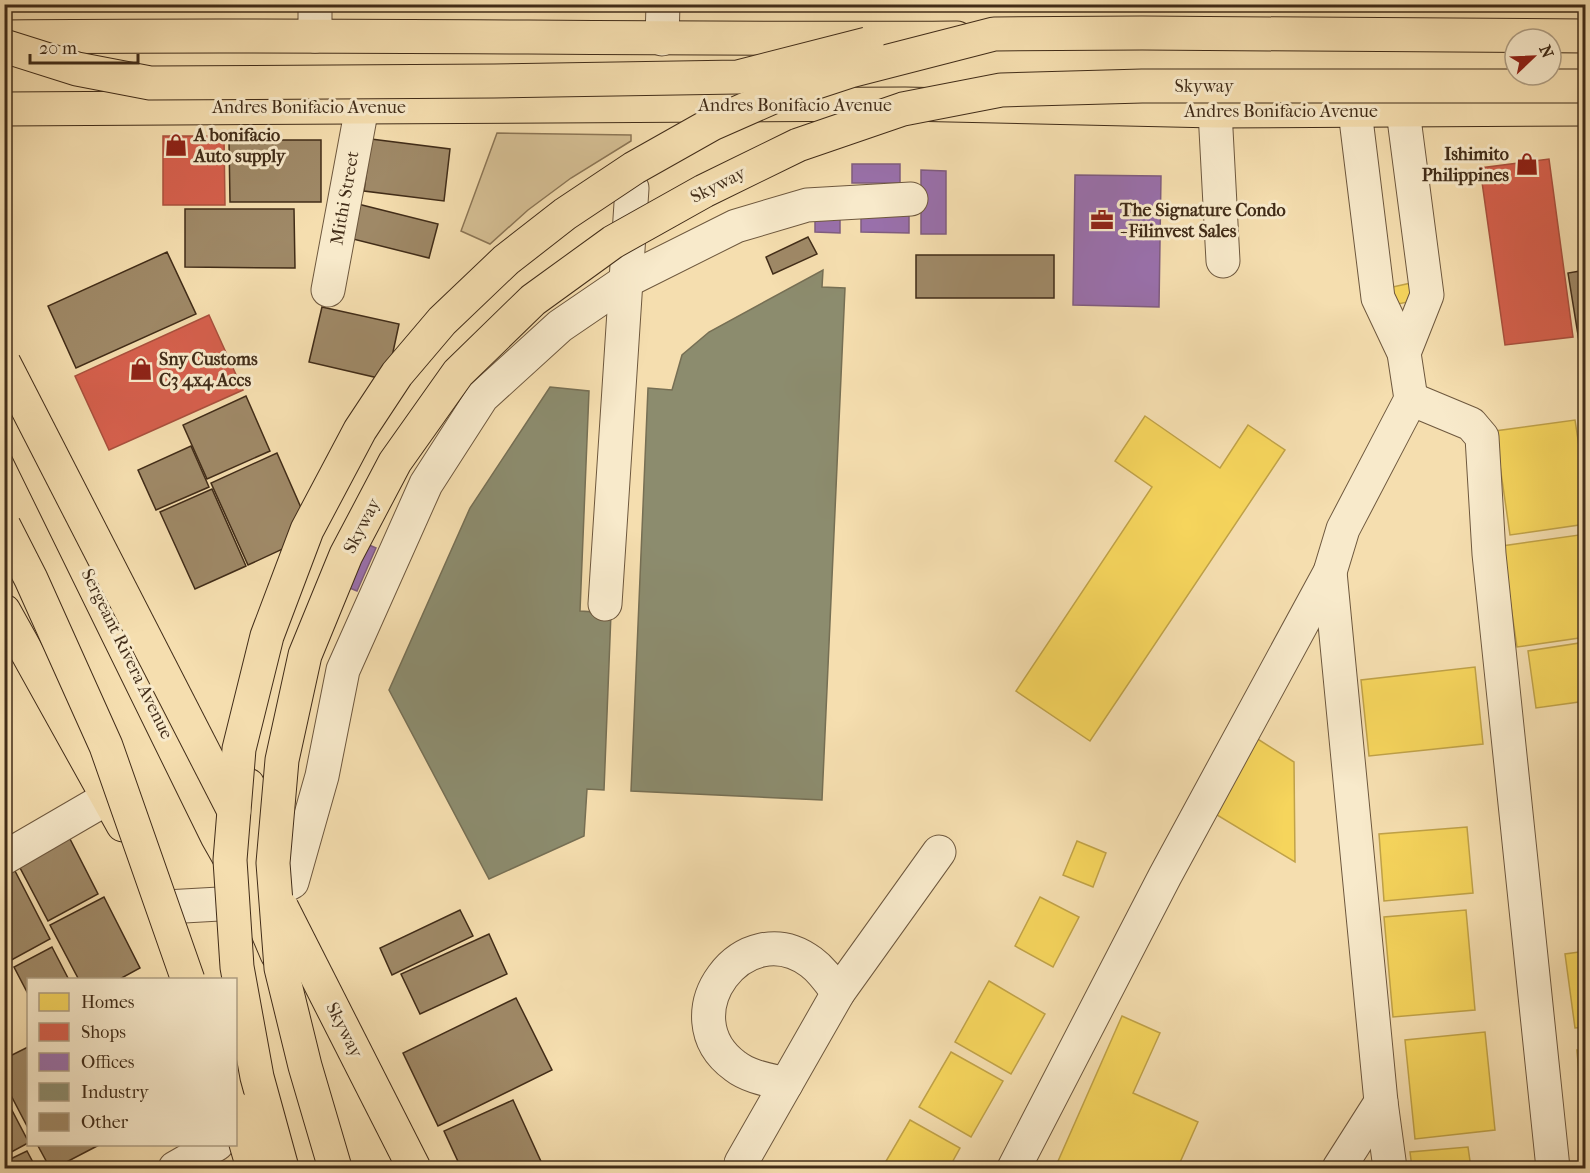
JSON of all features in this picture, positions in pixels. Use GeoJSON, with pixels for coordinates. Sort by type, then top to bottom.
{"type":"FeatureCollection","features":[{"type":"Feature","properties":{"kind":"main road"},"geometry":{"type":"LineString","coordinates":[[4,37],[315,20],[662,39],[1586,32]]}},
{"type":"Feature","properties":{"kind":"main road"},"geometry":{"type":"LineString","coordinates":[[4,46],[77,69],[150,83],[482,81],[738,77],[871,43],[994,34],[1586,36]]}},
{"type":"Feature","properties":{"kind":"main road"},"geometry":{"type":"LineString","coordinates":[[282,1168],[258,1077],[237,968],[230,860],[239,749],[267,636],[307,530],[360,430],[397,375],[442,321],[506,260],[565,214],[634,168],[712,124],[780,94],[872,64],[994,34]]}},
{"type":"Feature","properties":{"kind":"main road","name":"Skyway"},"geometry":{"type":"LineString","coordinates":[[335,1168],[305,1066],[281,968],[273,863],[282,760],[305,656],[346,555],[395,462],[458,373],[533,300],[613,242],[704,191],[798,145],[903,109],[1001,90],[1142,86],[1586,86]]}},
{"type":"Feature","properties":{"kind":"main road","name":"Andres Bonifacio Avenue"},"geometry":{"type":"LineString","coordinates":[[6,111],[905,104],[1215,111],[1586,109]]}},
{"type":"Feature","properties":{"kind":"main road"},"geometry":{"type":"LineString","coordinates":[[255,902],[249,840],[248,770],[262,703],[290,604],[340,495],[400,392],[485,296],[576,226],[682,153],[730,105]]}},
{"type":"Feature","properties":{"kind":"main road","name":"Skyway"},"geometry":{"type":"LineString","coordinates":[[4,363],[165,675],[414,1168]]}},
{"type":"Feature","properties":{"kind":"main road","name":"Sergeant Rivera Avenue"},"geometry":{"type":"LineString","coordinates":[[4,402],[217,837],[255,902],[359,1044],[408,1168]]}},
{"type":"Feature","properties":{"kind":"main road"},"geometry":{"type":"LineString","coordinates":[[4,526],[106,746],[187,978]]}},
{"type":"Feature","properties":{"kind":"main road"},"geometry":{"type":"LineString","coordinates":[[4,611],[109,797],[203,978]]}},
{"type":"Feature","properties":{"kind":"main road","name":"Sergeant Rivera Avenue"},"geometry":{"type":"LineString","coordinates":[[255,902],[307,1026],[350,1168]]}},
{"type":"Feature","properties":{"kind":"main road"},"geometry":{"type":"LineString","coordinates":[[237,1061],[243,1121],[253,1168]]}},
{"type":"Feature","properties":{"kind":"main road"},"geometry":{"type":"LineString","coordinates":[[243,1121],[271,1168]]}},
{"type":"Feature","properties":{"kind":"street"},"geometry":{"type":"LineString","coordinates":[[662,39],[663,4]]}},
{"type":"Feature","properties":{"kind":"street","name":"Mithi Street"},"geometry":{"type":"LineString","coordinates":[[328,290],[362,107]]}},
{"type":"Feature","properties":{"kind":"street"},"geometry":{"type":"LineString","coordinates":[[1215,111],[1223,261]]}},
{"type":"Feature","properties":{"kind":"street"},"geometry":{"type":"LineString","coordinates":[[1014,1168],[1165,876],[1330,572],[1343,529],[1412,399],[1404,353],[1378,298],[1355,111]]}},
{"type":"Feature","properties":{"kind":"street"},"geometry":{"type":"LineString","coordinates":[[1403,111],[1427,295],[1404,353]]}},
{"type":"Feature","properties":{"kind":"street"},"geometry":{"type":"LineString","coordinates":[[605,603],[632,188]]}},
{"type":"Feature","properties":{"kind":"street"},"geometry":{"type":"LineString","coordinates":[[166,907],[255,902],[292,882],[322,776],[343,670],[426,484],[482,397],[560,326],[626,281],[736,226],[807,205],[911,200]]}},
{"type":"Feature","properties":{"kind":"street"},"geometry":{"type":"LineString","coordinates":[[1412,399],[1471,424],[1482,437],[1490,554],[1553,1168]]}},
{"type":"Feature","properties":{"kind":"street"},"geometry":{"type":"LineString","coordinates":[[1330,572],[1381,1102],[1390,1168]]}},
{"type":"Feature","properties":{"kind":"street"},"geometry":{"type":"LineString","coordinates":[[4,858],[109,797]]}},
{"type":"Feature","properties":{"kind":"street"},"geometry":{"type":"LineString","coordinates":[[741,1168],[741,1163],[838,993],[939,852]]}},
{"type":"Feature","properties":{"kind":"street"},"geometry":{"type":"LineString","coordinates":[[786,1084],[754,1077],[734,1066],[719,1049],[710,1029],[709,1006],[715,985],[729,967],[747,955],[769,949],[791,952],[811,962],[838,993]]}},
{"type":"Feature","properties":{"kind":"street"},"geometry":{"type":"LineString","coordinates":[[1339,1168],[1381,1102]]}},
{"type":"Feature","properties":{"kind":"street"},"geometry":{"type":"LineString","coordinates":[[175,1168],[214,1146]]}},
{"type":"Feature","properties":{"kind":"shaded area"},"geometry":{"type":"Polygon","coordinates":[[[497,133],[631,135],[631,141],[571,178],[528,210],[490,244],[461,231],[497,133]]]}},
{"type":"Feature","properties":{"kind":"building: Homes"},"geometry":{"type":"Polygon","coordinates":[[[1411,283],[1414,301],[1392,305],[1388,288],[1411,283]]]}},
{"type":"Feature","properties":{"kind":"building: Homes"},"geometry":{"type":"Polygon","coordinates":[[[1145,416],[1220,468],[1248,425],[1285,450],[1090,741],[1016,691],[1152,487],[1115,461],[1145,416]]]}},
{"type":"Feature","properties":{"kind":"building: Homes"},"geometry":{"type":"Polygon","coordinates":[[[1575,420],[1586,492],[1586,524],[1510,535],[1495,431],[1575,420]]]}},
{"type":"Feature","properties":{"kind":"building: Homes"},"geometry":{"type":"Polygon","coordinates":[[[1586,534],[1586,637],[1517,647],[1502,546],[1586,534]]]}},
{"type":"Feature","properties":{"kind":"building: Homes"},"geometry":{"type":"Polygon","coordinates":[[[1586,642],[1586,701],[1536,708],[1528,651],[1586,642]]]}},
{"type":"Feature","properties":{"kind":"building: Homes"},"geometry":{"type":"Polygon","coordinates":[[[1475,667],[1483,744],[1369,756],[1361,680],[1475,667]]]}},
{"type":"Feature","properties":{"kind":"building: Homes"},"geometry":{"type":"Polygon","coordinates":[[[1253,736],[1294,762],[1295,862],[1212,812],[1253,736]]]}},
{"type":"Feature","properties":{"kind":"building: Homes"},"geometry":{"type":"Polygon","coordinates":[[[1467,827],[1473,893],[1384,901],[1379,834],[1467,827]]]}},
{"type":"Feature","properties":{"kind":"building: Homes"},"geometry":{"type":"Polygon","coordinates":[[[1077,841],[1106,853],[1093,887],[1063,875],[1077,841]]]}},
{"type":"Feature","properties":{"kind":"building: Homes"},"geometry":{"type":"Polygon","coordinates":[[[1040,897],[1079,917],[1053,967],[1015,946],[1040,897]]]}},
{"type":"Feature","properties":{"kind":"building: Homes"},"geometry":{"type":"Polygon","coordinates":[[[1466,910],[1475,1010],[1393,1017],[1384,917],[1466,910]]]}},
{"type":"Feature","properties":{"kind":"building: Homes"},"geometry":{"type":"Polygon","coordinates":[[[1586,951],[1586,1027],[1575,1028],[1565,954],[1586,951]]]}},
{"type":"Feature","properties":{"kind":"building: Homes"},"geometry":{"type":"Polygon","coordinates":[[[989,981],[1045,1014],[1011,1074],[955,1042],[989,981]]]}},
{"type":"Feature","properties":{"kind":"building: Homes"},"geometry":{"type":"Polygon","coordinates":[[[1122,1016],[1160,1033],[1133,1093],[1198,1122],[1178,1167],[1180,1168],[1055,1168],[1122,1016]]]}},
{"type":"Feature","properties":{"kind":"building: Homes"},"geometry":{"type":"Polygon","coordinates":[[[1485,1032],[1495,1130],[1415,1139],[1405,1040],[1485,1032]]]}},
{"type":"Feature","properties":{"kind":"building: Homes"},"geometry":{"type":"Polygon","coordinates":[[[1577,1050],[1586,1050],[1586,1124],[1583,1125],[1577,1050]]]}},
{"type":"Feature","properties":{"kind":"building: Homes"},"geometry":{"type":"Polygon","coordinates":[[[951,1052],[1003,1081],[971,1137],[919,1107],[951,1052]]]}},
{"type":"Feature","properties":{"kind":"building: Homes"},"geometry":{"type":"Polygon","coordinates":[[[910,1120],[960,1148],[949,1168],[882,1168],[910,1120]]]}},
{"type":"Feature","properties":{"kind":"building: Homes"},"geometry":{"type":"Polygon","coordinates":[[[1468,1147],[1471,1168],[1412,1168],[1410,1152],[1468,1147]]]}},
{"type":"Feature","properties":{"kind":"building: Shops"},"geometry":{"type":"Polygon","coordinates":[[[163,136],[224,136],[225,205],[163,205],[163,136]]]}},
{"type":"Feature","properties":{"kind":"building: Shops"},"geometry":{"type":"Polygon","coordinates":[[[1549,159],[1573,337],[1505,345],[1480,168],[1549,159]]]}},
{"type":"Feature","properties":{"kind":"building: Shops"},"geometry":{"type":"Polygon","coordinates":[[[209,315],[243,390],[109,450],[75,376],[209,315]]]}},
{"type":"Feature","properties":{"kind":"building: Offices"},"geometry":{"type":"Polygon","coordinates":[[[852,164],[900,164],[900,183],[852,183],[852,164]]]}},
{"type":"Feature","properties":{"kind":"building: Offices"},"geometry":{"type":"Polygon","coordinates":[[[921,170],[946,171],[946,234],[921,234],[921,170]]]}},
{"type":"Feature","properties":{"kind":"building: Offices"},"geometry":{"type":"Polygon","coordinates":[[[1075,175],[1161,176],[1159,307],[1073,305],[1075,175]]]}},
{"type":"Feature","properties":{"kind":"building: Offices"},"geometry":{"type":"Polygon","coordinates":[[[815,214],[840,214],[840,233],[815,232],[815,214]]]}},
{"type":"Feature","properties":{"kind":"building: Offices"},"geometry":{"type":"Polygon","coordinates":[[[861,214],[909,214],[909,233],[861,232],[861,214]]]}},
{"type":"Feature","properties":{"kind":"building: Offices"},"geometry":{"type":"Polygon","coordinates":[[[360,541],[376,548],[357,591],[340,584],[360,541]]]}},
{"type":"Feature","properties":{"kind":"building: Industry"},"geometry":{"type":"Polygon","coordinates":[[[823,270],[822,287],[845,288],[822,800],[631,791],[648,388],[672,390],[682,355],[709,332],[823,270]]]}},
{"type":"Feature","properties":{"kind":"building: Industry"},"geometry":{"type":"Polygon","coordinates":[[[550,387],[589,391],[580,611],[611,613],[604,790],[587,789],[584,836],[489,879],[389,690],[470,508],[550,387]]]}},
{"type":"Feature","properties":{"kind":"building: Other"},"geometry":{"type":"Polygon","coordinates":[[[371,139],[450,149],[444,201],[364,191],[371,139]]]}},
{"type":"Feature","properties":{"kind":"building: Other"},"geometry":{"type":"Polygon","coordinates":[[[229,140],[321,140],[321,202],[230,202],[229,140]]]}},
{"type":"Feature","properties":{"kind":"building: Other"},"geometry":{"type":"Polygon","coordinates":[[[358,204],[438,224],[429,258],[349,238],[358,204]]]}},
{"type":"Feature","properties":{"kind":"building: Other"},"geometry":{"type":"Polygon","coordinates":[[[185,209],[294,209],[295,268],[185,267],[185,209]]]}},
{"type":"Feature","properties":{"kind":"building: Other"},"geometry":{"type":"Polygon","coordinates":[[[808,237],[817,254],[773,274],[766,257],[808,237]]]}},
{"type":"Feature","properties":{"kind":"building: Other"},"geometry":{"type":"Polygon","coordinates":[[[167,252],[196,314],[76,368],[48,306],[167,252]]]}},
{"type":"Feature","properties":{"kind":"building: Other"},"geometry":{"type":"Polygon","coordinates":[[[916,255],[1054,255],[1054,298],[916,298],[916,255]]]}},
{"type":"Feature","properties":{"kind":"building: Other"},"geometry":{"type":"Polygon","coordinates":[[[1586,270],[1586,378],[1585,378],[1568,273],[1586,270]]]}},
{"type":"Feature","properties":{"kind":"building: Other"},"geometry":{"type":"Polygon","coordinates":[[[322,307],[399,324],[387,380],[309,362],[322,307]]]}},
{"type":"Feature","properties":{"kind":"building: Other"},"geometry":{"type":"Polygon","coordinates":[[[246,396],[270,451],[207,479],[183,425],[246,396]]]}},
{"type":"Feature","properties":{"kind":"building: Other"},"geometry":{"type":"Polygon","coordinates":[[[191,446],[209,487],[156,510],[138,470],[191,446]]]}},
{"type":"Feature","properties":{"kind":"building: Other"},"geometry":{"type":"Polygon","coordinates":[[[277,453],[313,535],[248,565],[211,483],[277,453]]]}},
{"type":"Feature","properties":{"kind":"building: Other"},"geometry":{"type":"Polygon","coordinates":[[[212,489],[246,566],[195,589],[160,512],[212,489]]]}},
{"type":"Feature","properties":{"kind":"building: Other"},"geometry":{"type":"Polygon","coordinates":[[[69,837],[98,894],[48,921],[18,864],[69,837]]]}},
{"type":"Feature","properties":{"kind":"building: Other"},"geometry":{"type":"Polygon","coordinates":[[[14,869],[50,939],[6,963],[4,873],[14,869]]]}},
{"type":"Feature","properties":{"kind":"building: Other"},"geometry":{"type":"Polygon","coordinates":[[[104,897],[140,968],[122,978],[78,978],[50,925],[104,897]]]}},
{"type":"Feature","properties":{"kind":"building: Other"},"geometry":{"type":"Polygon","coordinates":[[[460,910],[473,936],[392,975],[380,948],[460,910]]]}},
{"type":"Feature","properties":{"kind":"building: Other"},"geometry":{"type":"Polygon","coordinates":[[[489,934],[507,974],[420,1014],[401,974],[489,934]]]}},
{"type":"Feature","properties":{"kind":"building: Other"},"geometry":{"type":"Polygon","coordinates":[[[52,947],[68,978],[27,978],[27,992],[14,967],[52,947]]]}},
{"type":"Feature","properties":{"kind":"building: Other"},"geometry":{"type":"Polygon","coordinates":[[[516,998],[552,1070],[438,1126],[403,1053],[516,998]]]}},
{"type":"Feature","properties":{"kind":"building: Other"},"geometry":{"type":"Polygon","coordinates":[[[27,1048],[27,1126],[4,1082],[4,1059],[27,1048]]]}},
{"type":"Feature","properties":{"kind":"building: Other"},"geometry":{"type":"Polygon","coordinates":[[[4,1095],[27,1139],[27,1144],[4,1156],[4,1095]]]}},
{"type":"Feature","properties":{"kind":"building: Other"},"geometry":{"type":"Polygon","coordinates":[[[513,1100],[544,1168],[461,1168],[444,1131],[513,1100]]]}},
{"type":"Feature","properties":{"kind":"building: Other"},"geometry":{"type":"Polygon","coordinates":[[[38,1146],[97,1146],[55,1168],[50,1168],[38,1146]]]}},
{"type":"Feature","properties":{"kind":"building: Other"},"geometry":{"type":"Polygon","coordinates":[[[27,1151],[36,1168],[4,1168],[4,1162],[27,1151]]]}},
{"type":"Feature","properties":{"kind":"place","name":"A bonifacio Auto supply"},"geometry":{"type":"Point","coordinates":[176,145]}},
{"type":"Feature","properties":{"kind":"place","name":"Ishimito Philippines"},"geometry":{"type":"Point","coordinates":[1527,164]}},
{"type":"Feature","properties":{"kind":"place","name":"The Signature Condo - Filinvest Sales"},"geometry":{"type":"Point","coordinates":[1102,220]}},
{"type":"Feature","properties":{"kind":"place","name":"Sny Customs C3 4x4 Accs"},"geometry":{"type":"Point","coordinates":[141,369]}}]}
